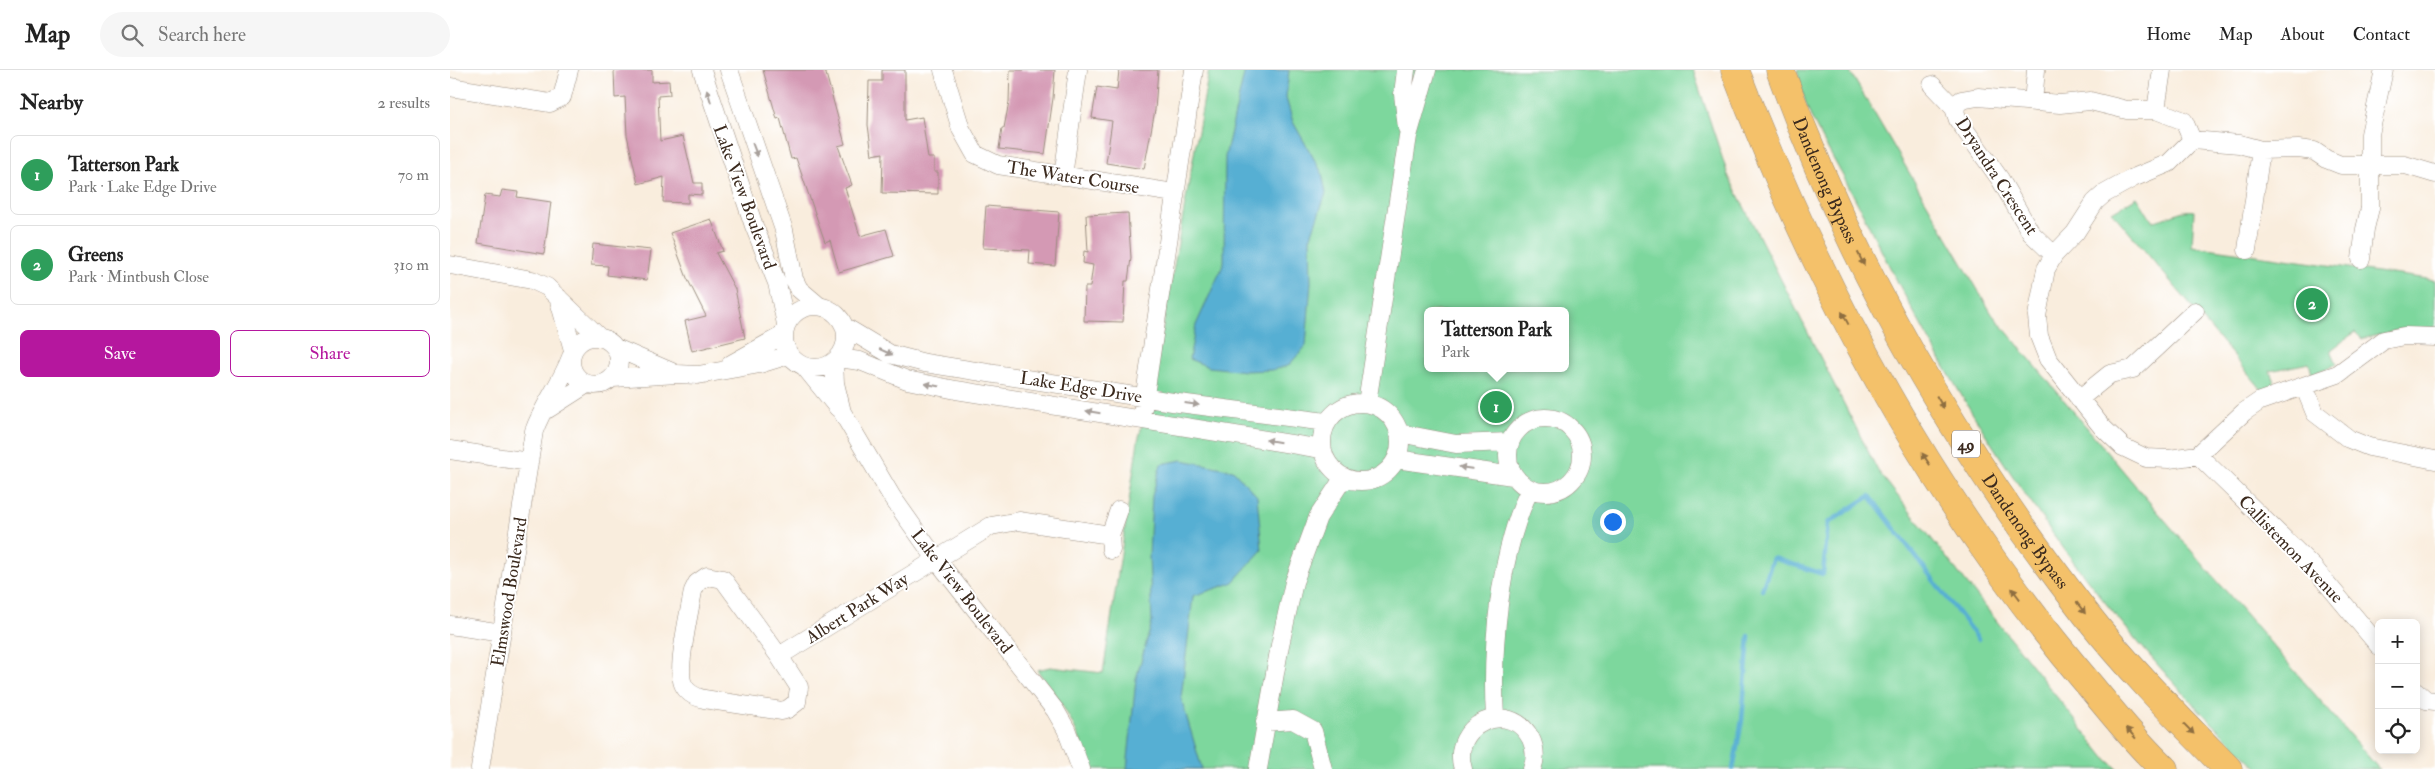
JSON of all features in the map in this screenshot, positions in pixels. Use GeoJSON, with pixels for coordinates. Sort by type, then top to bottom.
{"type":"FeatureCollection","features":[{"type":"Feature","properties":{"kind":"highway","name":"49"},"geometry":{"type":"LineString","coordinates":[[1735,70],[1771,159],[1831,292],[1917,445],[1993,562],[2050,639],[2164,769]]}},
{"type":"Feature","properties":{"kind":"highway","name":"Dandenong Bypass"},"geometry":{"type":"LineString","coordinates":[[1780,70],[1808,143],[1863,263],[1948,417],[2031,541],[2087,616],[2136,673],[2228,769]]}},
{"type":"Feature","properties":{"kind":"street"},"geometry":{"type":"LineString","coordinates":[[450,87],[550,103],[562,98],[568,70]]}},
{"type":"Feature","properties":{"kind":"street","name":"Lake View Boulevard"},"geometry":{"type":"LineString","coordinates":[[702,70],[754,226],[777,283],[785,330]]}},
{"type":"Feature","properties":{"kind":"street","name":"Lake View Boulevard"},"geometry":{"type":"LineString","coordinates":[[729,70],[749,133],[784,230],[794,278],[799,289],[818,306]]}},
{"type":"Feature","properties":{"kind":"street","name":"The Water Course"},"geometry":{"type":"LineString","coordinates":[[943,70],[961,129],[975,154],[998,166],[1174,193]]}},
{"type":"Feature","properties":{"kind":"street"},"geometry":{"type":"LineString","coordinates":[[1063,176],[1078,70]]}},
{"type":"Feature","properties":{"kind":"street"},"geometry":{"type":"LineString","coordinates":[[1141,420],[1194,70]]}},
{"type":"Feature","properties":{"kind":"street"},"geometry":{"type":"LineString","coordinates":[[1406,70],[1403,94],[1408,136]]}},
{"type":"Feature","properties":{"kind":"street"},"geometry":{"type":"LineString","coordinates":[[1367,403],[1408,136],[1427,70]]}},
{"type":"Feature","properties":{"kind":"street"},"geometry":{"type":"LineString","coordinates":[[2032,102],[2036,70]]}},
{"type":"Feature","properties":{"kind":"street"},"geometry":{"type":"LineString","coordinates":[[2156,110],[2162,70]]}},
{"type":"Feature","properties":{"kind":"street"},"geometry":{"type":"LineString","coordinates":[[2361,259],[2364,229],[2370,208],[2372,166],[2370,134],[2384,70]]}},
{"type":"Feature","properties":{"kind":"street"},"geometry":{"type":"LineString","coordinates":[[1932,85],[1954,108]]}},
{"type":"Feature","properties":{"kind":"street","name":"Dryandra Crescent"},"geometry":{"type":"LineString","coordinates":[[2054,255],[2031,233],[2000,179],[1958,120],[1954,108],[1961,100],[1978,98],[2060,104],[2090,101],[2127,110],[2156,110],[2184,120],[2192,140]]}},
{"type":"Feature","properties":{"kind":"street"},"geometry":{"type":"LineString","coordinates":[[2435,174],[2405,165],[2341,165],[2326,160],[2314,151],[2298,149],[2262,150],[2239,144],[2192,140],[2170,163],[2110,189],[2095,202],[2075,233],[2054,255],[2046,269],[2037,316],[2039,336],[2048,360],[2102,428],[2123,447],[2146,458],[2170,459],[2198,456],[2244,412],[2260,401],[2281,392],[2338,374],[2384,340],[2404,336],[2435,336]]}},
{"type":"Feature","properties":{"kind":"street"},"geometry":{"type":"LineString","coordinates":[[2248,250],[2262,150]]}},
{"type":"Feature","properties":{"kind":"street"},"geometry":{"type":"LineString","coordinates":[[450,265],[532,280],[547,287],[598,336]]}},
{"type":"Feature","properties":{"kind":"street"},"geometry":{"type":"LineString","coordinates":[[558,298],[572,353],[574,374],[587,384],[601,385],[613,378],[677,374],[698,375],[760,364],[789,355]]}},
{"type":"Feature","properties":{"kind":"street"},"geometry":{"type":"LineString","coordinates":[[722,370],[785,330],[799,309],[818,306],[835,312],[845,327],[846,343],[836,360],[825,366],[804,366],[789,355],[785,330]]}},
{"type":"Feature","properties":{"kind":"street"},"geometry":{"type":"LineString","coordinates":[[2079,399],[2110,374],[2133,369],[2195,311]]}},
{"type":"Feature","properties":{"kind":"street","name":"Lake Edge Drive"},"geometry":{"type":"LineString","coordinates":[[845,327],[876,347],[907,359],[1144,397],[1326,422]]}},
{"type":"Feature","properties":{"kind":"street"},"geometry":{"type":"LineString","coordinates":[[572,353],[583,339],[598,336],[605,338],[616,348],[647,363],[677,374]]}},
{"type":"Feature","properties":{"kind":"street"},"geometry":{"type":"LineString","coordinates":[[613,378],[620,360],[616,348]]}},
{"type":"Feature","properties":{"kind":"street","name":"Elmswood Boulevard"},"geometry":{"type":"LineString","coordinates":[[480,769],[534,431],[540,416],[560,385],[572,353]]}},
{"type":"Feature","properties":{"kind":"street","name":"Lake View Boulevard"},"geometry":{"type":"LineString","coordinates":[[836,360],[835,383],[842,412]]}},
{"type":"Feature","properties":{"kind":"street","name":"Lake Edge Drive"},"geometry":{"type":"LineString","coordinates":[[836,360],[860,360],[889,374],[924,384],[1322,449]]}},
{"type":"Feature","properties":{"kind":"street","name":"Lake View Boulevard"},"geometry":{"type":"LineString","coordinates":[[804,366],[842,412],[892,497],[936,559],[1055,710],[1066,730],[1081,769]]}},
{"type":"Feature","properties":{"kind":"street"},"geometry":{"type":"LineString","coordinates":[[540,416],[587,384]]}},
{"type":"Feature","properties":{"kind":"street"},"geometry":{"type":"LineString","coordinates":[[2304,386],[2315,413],[2349,439],[2369,447],[2435,460]]}},
{"type":"Feature","properties":{"kind":"street"},"geometry":{"type":"LineString","coordinates":[[1355,402],[1367,403],[1388,413],[1395,422],[1399,433],[1400,442],[1396,459],[1390,468],[1374,479],[1353,480],[1344,477],[1330,466],[1322,449],[1321,435],[1326,422],[1333,413],[1343,406],[1355,402]]}},
{"type":"Feature","properties":{"kind":"street"},"geometry":{"type":"LineString","coordinates":[[1549,418],[1566,425],[1578,438],[1582,450],[1582,462],[1571,482],[1552,491],[1530,489],[1514,476],[1508,461],[1510,442],[1516,431],[1525,423],[1549,418]]}},
{"type":"Feature","properties":{"kind":"street"},"geometry":{"type":"LineString","coordinates":[[1399,433],[1456,444],[1510,442]]}},
{"type":"Feature","properties":{"kind":"street"},"geometry":{"type":"LineString","coordinates":[[450,450],[529,462]]}},
{"type":"Feature","properties":{"kind":"street","name":"Callistemon Avenue"},"geometry":{"type":"LineString","coordinates":[[2198,456],[2314,568],[2375,641]]}},
{"type":"Feature","properties":{"kind":"street"},"geometry":{"type":"LineString","coordinates":[[1396,459],[1514,476]]}},
{"type":"Feature","properties":{"kind":"street"},"geometry":{"type":"LineString","coordinates":[[1258,769],[1265,722],[1294,582],[1318,517],[1344,477]]}},
{"type":"Feature","properties":{"kind":"street"},"geometry":{"type":"LineString","coordinates":[[1495,718],[1495,633],[1506,568],[1530,489]]}},
{"type":"Feature","properties":{"kind":"street","name":"Albert Park Way"},"geometry":{"type":"LineString","coordinates":[[779,656],[990,526],[1010,521],[1110,543],[1120,510]]}},
{"type":"Feature","properties":{"kind":"street"},"geometry":{"type":"LineString","coordinates":[[707,576],[723,579],[779,656],[799,687],[797,702],[788,710],[782,711],[704,699],[688,691],[683,683],[681,669],[693,591],[696,583],[707,576]]}},
{"type":"Feature","properties":{"kind":"street"},"geometry":{"type":"LineString","coordinates":[[450,625],[502,634]]}},
{"type":"Feature","properties":{"kind":"street"},"geometry":{"type":"LineString","coordinates":[[2420,694],[2426,700],[2435,701]]}},
{"type":"Feature","properties":{"kind":"street"},"geometry":{"type":"LineString","coordinates":[[1463,769],[1461,759],[1466,736],[1483,721],[1495,718],[1519,724],[1528,735],[1535,750],[1535,760],[1532,769]]}},
{"type":"Feature","properties":{"kind":"street"},"geometry":{"type":"LineString","coordinates":[[1265,722],[1293,720],[1313,731],[1323,769]]}},
{"type":"Feature","properties":{"kind":"green space"},"geometry":{"type":"Polygon","coordinates":[[[1209,70],[1693,70],[1728,175],[1878,471],[2105,758],[2118,769],[1090,769],[1081,741],[1069,716],[1037,670],[1050,667],[1103,673],[1138,441],[1155,372],[1209,70]]]}},
{"type":"Feature","properties":{"kind":"green space"},"geometry":{"type":"Polygon","coordinates":[[[1797,70],[1849,70],[1992,314],[2145,497],[2379,769],[2259,769],[2199,709],[2142,646],[2088,581],[2038,512],[1946,370],[1810,115],[1797,70]]]}},
{"type":"Feature","properties":{"kind":"green space"},"geometry":{"type":"Polygon","coordinates":[[[2137,197],[2152,221],[2184,211],[2194,211],[2192,246],[2435,280],[2435,328],[2402,329],[2362,339],[2355,332],[2331,350],[2337,364],[2312,374],[2309,363],[2270,371],[2275,385],[2263,391],[2112,212],[2137,197]]]}},
{"type":"Feature","properties":{"kind":"water"},"geometry":{"type":"Polygon","coordinates":[[[1245,70],[1289,70],[1286,98],[1293,122],[1322,173],[1326,193],[1310,239],[1311,282],[1306,346],[1288,366],[1272,370],[1245,371],[1209,367],[1189,359],[1196,325],[1224,263],[1225,157],[1245,70]]]}},
{"type":"Feature","properties":{"kind":"water"},"geometry":{"type":"Polygon","coordinates":[[[1182,460],[1233,470],[1257,496],[1262,550],[1232,583],[1193,596],[1181,698],[1202,769],[1127,769],[1136,679],[1152,622],[1149,556],[1152,496],[1161,464],[1182,460]]]}},
{"type":"Feature","properties":{"kind":"building"},"geometry":{"type":"Polygon","coordinates":[[[614,70],[652,70],[652,82],[669,81],[670,95],[658,96],[660,141],[683,136],[694,183],[702,183],[702,195],[688,194],[688,203],[663,202],[664,177],[638,184],[627,135],[625,97],[615,98],[614,70]]]}},
{"type":"Feature","properties":{"kind":"building"},"geometry":{"type":"Polygon","coordinates":[[[763,70],[825,70],[845,144],[838,146],[852,185],[845,188],[860,236],[886,229],[894,256],[839,272],[830,240],[825,242],[796,158],[791,159],[780,118],[777,119],[763,70]]]}},
{"type":"Feature","properties":{"kind":"building"},"geometry":{"type":"Polygon","coordinates":[[[882,70],[905,70],[905,120],[922,117],[928,158],[934,158],[934,172],[938,172],[938,194],[882,193],[883,153],[872,155],[868,125],[869,81],[882,81],[882,70]]]}},
{"type":"Feature","properties":{"kind":"building"},"geometry":{"type":"Polygon","coordinates":[[[1010,70],[1055,70],[1045,154],[999,149],[1009,102],[1010,70]]]}},
{"type":"Feature","properties":{"kind":"building"},"geometry":{"type":"Polygon","coordinates":[[[1119,70],[1158,70],[1155,110],[1144,169],[1106,163],[1112,121],[1092,118],[1097,87],[1117,90],[1119,70]]]}},
{"type":"Feature","properties":{"kind":"building"},"geometry":{"type":"Polygon","coordinates":[[[502,190],[518,192],[517,197],[551,202],[544,254],[478,243],[485,195],[500,197],[502,190]]]}},
{"type":"Feature","properties":{"kind":"building"},"geometry":{"type":"Polygon","coordinates":[[[986,206],[1059,212],[1055,266],[1029,264],[1030,250],[983,248],[986,206]]]}},
{"type":"Feature","properties":{"kind":"building"},"geometry":{"type":"Polygon","coordinates":[[[1128,213],[1131,258],[1128,281],[1125,281],[1123,322],[1084,321],[1085,287],[1090,287],[1093,265],[1083,263],[1084,251],[1088,252],[1086,215],[1128,213]]]}},
{"type":"Feature","properties":{"kind":"building"},"geometry":{"type":"Polygon","coordinates":[[[711,219],[723,251],[716,253],[735,289],[745,338],[692,351],[685,321],[706,316],[687,278],[670,233],[711,219]]]}},
{"type":"Feature","properties":{"kind":"building"},"geometry":{"type":"Polygon","coordinates":[[[593,244],[651,250],[647,280],[607,275],[608,266],[591,265],[593,244]]]}},
{"type":"Feature","properties":{"kind":"waterway"},"geometry":{"type":"LineString","coordinates":[[1762,590],[1773,558],[1823,574],[1828,523],[1870,496],[1978,639]]}},
{"type":"Feature","properties":{"kind":"waterway"},"geometry":{"type":"LineString","coordinates":[[1733,769],[1742,720],[1749,636]]}},
{"type":"Feature","properties":{"kind":"place","name":"Greens"},"geometry":{"type":"Point","coordinates":[2312,304]}},
{"type":"Feature","properties":{"kind":"place","name":"Tatterson Park"},"geometry":{"type":"Point","coordinates":[1496,407]}}]}
